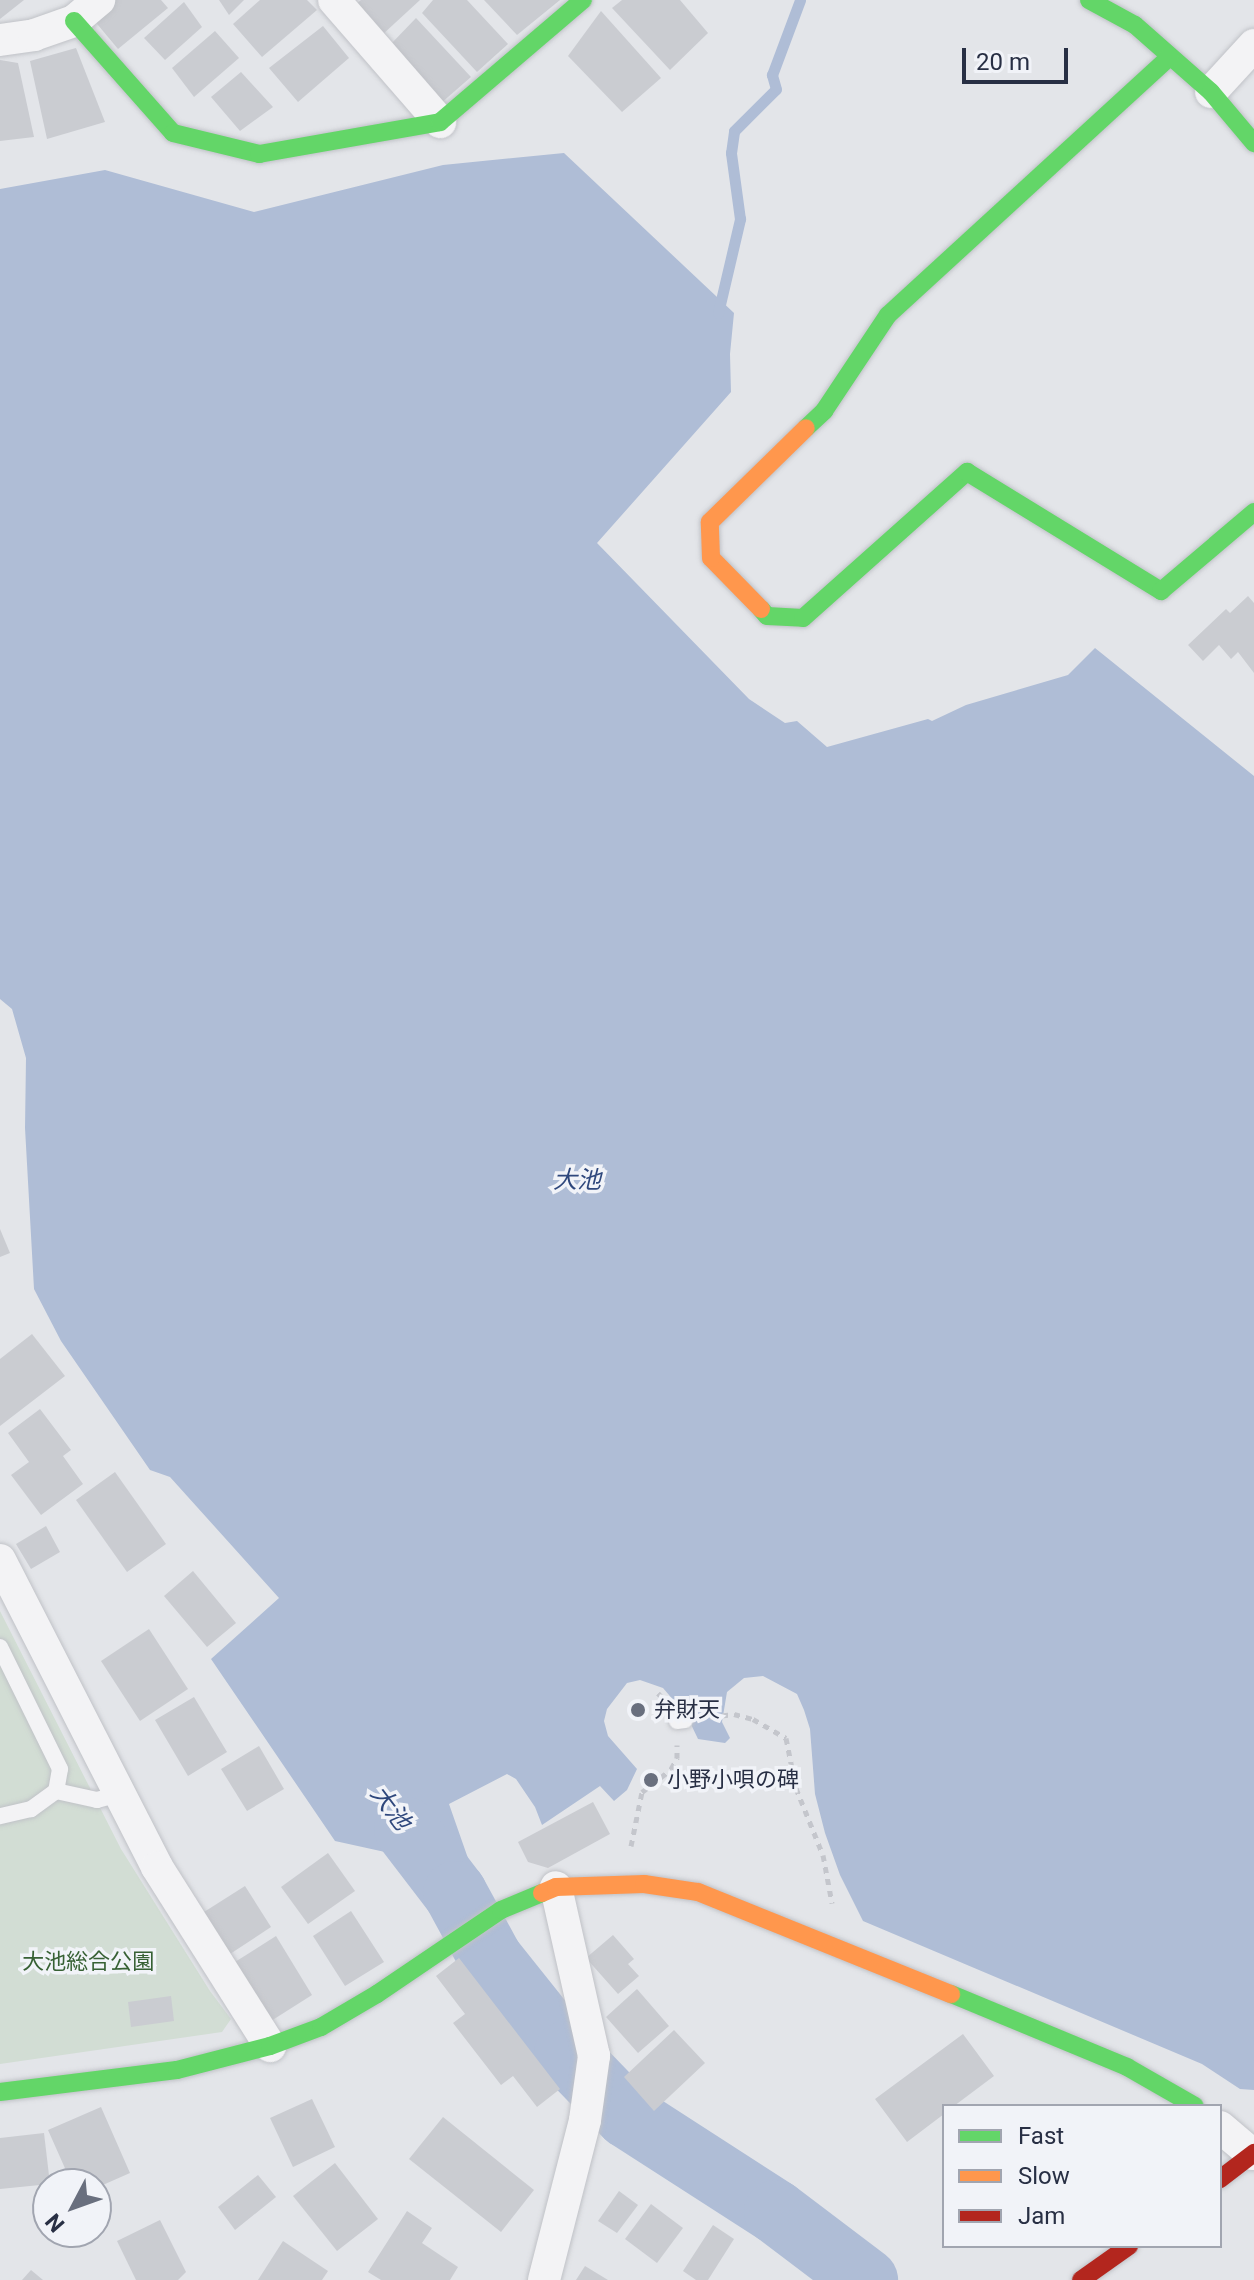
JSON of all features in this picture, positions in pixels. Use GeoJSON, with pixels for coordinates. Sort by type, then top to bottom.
{"type":"FeatureCollection","features":[{"type":"Feature","properties":{"kind":"street"},"geometry":{"type":"LineString","coordinates":[[0,40],[34,35],[74,21],[99,0]]}},
{"type":"Feature","properties":{"kind":"street"},"geometry":{"type":"LineString","coordinates":[[334,0],[440,122]]}},
{"type":"Feature","properties":{"kind":"street"},"geometry":{"type":"LineString","coordinates":[[74,21],[173,133],[259,154],[440,122],[583,0]]}},
{"type":"Feature","properties":{"kind":"street"},"geometry":{"type":"LineString","coordinates":[[1089,0],[1135,25],[1211,92],[1254,143]]}},
{"type":"Feature","properties":{"kind":"street"},"geometry":{"type":"LineString","coordinates":[[1211,92],[1254,45]]}},
{"type":"Feature","properties":{"kind":"street"},"geometry":{"type":"LineString","coordinates":[[1170,57],[888,315],[824,411],[710,522],[711,558],[767,616],[803,618],[967,472],[1161,591],[1254,512]]}},
{"type":"Feature","properties":{"kind":"street"},"geometry":{"type":"LineString","coordinates":[[0,1560],[157,1867],[270,2046]]}},
{"type":"Feature","properties":{"kind":"street"},"geometry":{"type":"LineString","coordinates":[[0,2092],[177,2070],[270,2046],[321,2027],[501,1910],[556,1887],[644,1884],[698,1892],[1127,2067],[1192,2104]]}},
{"type":"Feature","properties":{"kind":"street"},"geometry":{"type":"LineString","coordinates":[[544,2280],[585,2120],[594,2056],[556,1887]]}},
{"type":"Feature","properties":{"kind":"street"},"geometry":{"type":"LineString","coordinates":[[1222,2129],[1253,2155],[1222,2178]]}},
{"type":"Feature","properties":{"kind":"street"},"geometry":{"type":"LineString","coordinates":[[1081,2280],[1126,2248]]}},
{"type":"Feature","properties":{"kind":"lane"},"geometry":{"type":"LineString","coordinates":[[0,1647],[60,1769],[56,1791],[31,1809],[0,1816]]}},
{"type":"Feature","properties":{"kind":"lane"},"geometry":{"type":"LineString","coordinates":[[56,1791],[97,1800],[119,1794]]}},
{"type":"Feature","properties":{"kind":"path"},"geometry":{"type":"LineString","coordinates":[[631,1849],[642,1792],[671,1769],[677,1758],[681,1720],[658,1693]]}},
{"type":"Feature","properties":{"kind":"path"},"geometry":{"type":"LineString","coordinates":[[728,1714],[753,1719],[786,1738],[796,1788],[829,1879],[832,1915]]}},
{"type":"Feature","properties":{"kind":"green space","name":"大池総合公園"},"geometry":{"type":"Polygon","coordinates":[[[0,1611],[121,1849],[210,1991],[231,2019],[222,2032],[0,2064],[0,1611]]]}},
{"type":"Feature","properties":{"kind":"water","name":"大池"},"geometry":{"type":"Polygon","coordinates":[[[564,153],[734,313],[730,354],[731,392],[597,543],[749,699],[785,723],[797,721],[827,747],[928,719],[932,721],[966,705],[1068,675],[1095,648],[1254,776],[1254,2090],[1240,2089],[1202,2064],[863,1921],[840,1875],[825,1833],[815,1794],[810,1729],[804,1710],[797,1694],[763,1676],[744,1678],[727,1692],[722,1722],[730,1738],[725,1743],[698,1739],[687,1716],[663,1688],[640,1680],[627,1683],[607,1709],[604,1721],[608,1736],[637,1769],[627,1790],[614,1801],[600,1786],[542,1825],[535,1807],[516,1779],[507,1774],[449,1804],[477,1884],[438,1913],[407,1882],[385,1852],[335,1841],[211,1659],[279,1598],[170,1477],[150,1470],[61,1341],[34,1289],[25,1128],[26,1058],[12,1009],[0,999],[0,189],[105,170],[254,212],[443,165],[564,153]]]}},
{"type":"Feature","properties":{"kind":"building"},"geometry":{"type":"Polygon","coordinates":[[[0,0],[24,0],[0,19],[0,0]]]}},
{"type":"Feature","properties":{"kind":"building"},"geometry":{"type":"Polygon","coordinates":[[[114,0],[161,0],[168,8],[118,49],[93,19],[114,0]]]}},
{"type":"Feature","properties":{"kind":"building"},"geometry":{"type":"Polygon","coordinates":[[[219,0],[244,0],[229,15],[219,0]]]}},
{"type":"Feature","properties":{"kind":"building"},"geometry":{"type":"Polygon","coordinates":[[[260,0],[307,0],[317,10],[262,57],[233,24],[260,0]]]}},
{"type":"Feature","properties":{"kind":"building"},"geometry":{"type":"Polygon","coordinates":[[[361,0],[420,0],[382,35],[355,5],[361,0]]]}},
{"type":"Feature","properties":{"kind":"building"},"geometry":{"type":"Polygon","coordinates":[[[433,0],[467,0],[508,44],[477,72],[422,13],[433,0]]]}},
{"type":"Feature","properties":{"kind":"building"},"geometry":{"type":"Polygon","coordinates":[[[484,0],[560,0],[517,35],[484,0]]]}},
{"type":"Feature","properties":{"kind":"building"},"geometry":{"type":"Polygon","coordinates":[[[622,0],[680,0],[708,33],[670,70],[612,8],[622,0]]]}},
{"type":"Feature","properties":{"kind":"building"},"geometry":{"type":"Polygon","coordinates":[[[184,2],[202,27],[165,60],[144,38],[184,2]]]}},
{"type":"Feature","properties":{"kind":"building"},"geometry":{"type":"Polygon","coordinates":[[[601,11],[661,78],[622,112],[568,56],[601,11]]]}},
{"type":"Feature","properties":{"kind":"building"},"geometry":{"type":"Polygon","coordinates":[[[416,18],[471,77],[440,104],[390,45],[416,18]]]}},
{"type":"Feature","properties":{"kind":"building"},"geometry":{"type":"Polygon","coordinates":[[[323,26],[349,58],[298,102],[269,68],[323,26]]]}},
{"type":"Feature","properties":{"kind":"building"},"geometry":{"type":"Polygon","coordinates":[[[215,31],[239,58],[194,97],[172,68],[215,31]]]}},
{"type":"Feature","properties":{"kind":"building"},"geometry":{"type":"Polygon","coordinates":[[[76,48],[105,122],[47,139],[30,61],[76,48]]]}},
{"type":"Feature","properties":{"kind":"building"},"geometry":{"type":"Polygon","coordinates":[[[0,60],[18,63],[34,137],[0,141],[0,60]]]}},
{"type":"Feature","properties":{"kind":"building"},"geometry":{"type":"Polygon","coordinates":[[[241,72],[273,107],[240,131],[211,97],[241,72]]]}},
{"type":"Feature","properties":{"kind":"building"},"geometry":{"type":"Polygon","coordinates":[[[1248,596],[1254,603],[1254,673],[1238,652],[1231,659],[1219,645],[1203,661],[1188,645],[1226,609],[1230,613],[1248,596]]]}},
{"type":"Feature","properties":{"kind":"building"},"geometry":{"type":"Polygon","coordinates":[[[0,1229],[10,1253],[0,1257],[0,1229]]]}},
{"type":"Feature","properties":{"kind":"building"},"geometry":{"type":"Polygon","coordinates":[[[32,1334],[65,1376],[0,1426],[0,1359],[32,1334]]]}},
{"type":"Feature","properties":{"kind":"building"},"geometry":{"type":"Polygon","coordinates":[[[40,1409],[71,1450],[63,1456],[83,1484],[41,1515],[11,1475],[29,1462],[8,1433],[40,1409]]]}},
{"type":"Feature","properties":{"kind":"building"},"geometry":{"type":"Polygon","coordinates":[[[115,1472],[166,1544],[127,1572],[76,1500],[115,1472]]]}},
{"type":"Feature","properties":{"kind":"building"},"geometry":{"type":"Polygon","coordinates":[[[46,1526],[60,1552],[31,1569],[16,1544],[46,1526]]]}},
{"type":"Feature","properties":{"kind":"building"},"geometry":{"type":"Polygon","coordinates":[[[193,1571],[236,1623],[207,1647],[164,1596],[193,1571]]]}},
{"type":"Feature","properties":{"kind":"building"},"geometry":{"type":"Polygon","coordinates":[[[149,1629],[188,1689],[140,1721],[101,1661],[149,1629]]]}},
{"type":"Feature","properties":{"kind":"building"},"geometry":{"type":"Polygon","coordinates":[[[194,1697],[227,1752],[188,1776],[155,1720],[194,1697]]]}},
{"type":"Feature","properties":{"kind":"building"},"geometry":{"type":"Polygon","coordinates":[[[259,1746],[284,1789],[247,1811],[221,1769],[259,1746]]]}},
{"type":"Feature","properties":{"kind":"building"},"geometry":{"type":"Polygon","coordinates":[[[593,1802],[610,1834],[548,1868],[528,1862],[518,1842],[593,1802]]]}},
{"type":"Feature","properties":{"kind":"building"},"geometry":{"type":"Polygon","coordinates":[[[328,1853],[355,1891],[308,1924],[281,1887],[328,1853]]]}},
{"type":"Feature","properties":{"kind":"building"},"geometry":{"type":"Polygon","coordinates":[[[245,1886],[271,1927],[230,1954],[204,1912],[245,1886]]]}},
{"type":"Feature","properties":{"kind":"building"},"geometry":{"type":"Polygon","coordinates":[[[351,1911],[384,1962],[345,1986],[313,1936],[351,1911]]]}},
{"type":"Feature","properties":{"kind":"building"},"geometry":{"type":"Polygon","coordinates":[[[613,1935],[634,1959],[628,1964],[639,1976],[618,1994],[586,1958],[613,1935]]]}},
{"type":"Feature","properties":{"kind":"building"},"geometry":{"type":"Polygon","coordinates":[[[276,1936],[312,1995],[271,2021],[235,1962],[276,1936]]]}},
{"type":"Feature","properties":{"kind":"building"},"geometry":{"type":"Polygon","coordinates":[[[459,1958],[560,2089],[537,2107],[513,2076],[501,2085],[453,2023],[465,2014],[436,1976],[459,1958]]]}},
{"type":"Feature","properties":{"kind":"building"},"geometry":{"type":"Polygon","coordinates":[[[637,1989],[669,2026],[638,2053],[606,2017],[637,1989]]]}},
{"type":"Feature","properties":{"kind":"building"},"geometry":{"type":"Polygon","coordinates":[[[171,1996],[174,2021],[131,2027],[128,2002],[171,1996]]]}},
{"type":"Feature","properties":{"kind":"building"},"geometry":{"type":"Polygon","coordinates":[[[674,2030],[705,2063],[654,2111],[624,2077],[674,2030]]]}},
{"type":"Feature","properties":{"kind":"building"},"geometry":{"type":"Polygon","coordinates":[[[963,2034],[994,2076],[957,2104],[942,2104],[942,2116],[907,2142],[875,2099],[963,2034]]]}},
{"type":"Feature","properties":{"kind":"building"},"geometry":{"type":"Polygon","coordinates":[[[312,2099],[335,2147],[293,2167],[270,2118],[312,2099]]]}},
{"type":"Feature","properties":{"kind":"building"},"geometry":{"type":"Polygon","coordinates":[[[101,2107],[130,2173],[112,2181],[112,2168],[65,2168],[48,2130],[101,2107]]]}},
{"type":"Feature","properties":{"kind":"building"},"geometry":{"type":"Polygon","coordinates":[[[443,2117],[534,2190],[501,2232],[409,2159],[443,2117]]]}},
{"type":"Feature","properties":{"kind":"building"},"geometry":{"type":"Polygon","coordinates":[[[44,2133],[48,2168],[32,2168],[32,2186],[0,2189],[0,2138],[44,2133]]]}},
{"type":"Feature","properties":{"kind":"building"},"geometry":{"type":"Polygon","coordinates":[[[335,2163],[378,2219],[337,2251],[293,2196],[335,2163]]]}},
{"type":"Feature","properties":{"kind":"building"},"geometry":{"type":"Polygon","coordinates":[[[258,2175],[276,2197],[235,2230],[218,2207],[258,2175]]]}},
{"type":"Feature","properties":{"kind":"building"},"geometry":{"type":"Polygon","coordinates":[[[619,2191],[638,2205],[617,2233],[598,2221],[619,2191]]]}},
{"type":"Feature","properties":{"kind":"building"},"geometry":{"type":"Polygon","coordinates":[[[651,2204],[683,2228],[657,2263],[625,2239],[651,2204]]]}},
{"type":"Feature","properties":{"kind":"building"},"geometry":{"type":"Polygon","coordinates":[[[407,2211],[432,2228],[422,2243],[458,2267],[450,2280],[381,2280],[368,2272],[407,2211]]]}},
{"type":"Feature","properties":{"kind":"building"},"geometry":{"type":"Polygon","coordinates":[[[160,2220],[186,2272],[178,2280],[136,2280],[117,2241],[160,2220]]]}},
{"type":"Feature","properties":{"kind":"building"},"geometry":{"type":"Polygon","coordinates":[[[713,2225],[734,2239],[708,2280],[696,2280],[683,2271],[713,2225]]]}},
{"type":"Feature","properties":{"kind":"building"},"geometry":{"type":"Polygon","coordinates":[[[283,2241],[328,2271],[322,2280],[258,2280],[283,2241]]]}},
{"type":"Feature","properties":{"kind":"building"},"geometry":{"type":"Polygon","coordinates":[[[585,2266],[608,2280],[576,2280],[585,2266]]]}},
{"type":"Feature","properties":{"kind":"building"},"geometry":{"type":"Polygon","coordinates":[[[31,2270],[43,2280],[22,2280],[31,2270]]]}},
{"type":"Feature","properties":{"kind":"waterway"},"geometry":{"type":"LineString","coordinates":[[718,313],[740,219],[731,153],[734,131],[776,89],[772,75],[800,0]]}},
{"type":"Feature","properties":{"kind":"waterway","name":"大池"},"geometry":{"type":"LineString","coordinates":[[406,1829],[455,1893],[491,1959],[566,2053],[627,2116],[776,2212],[866,2280]]}},
{"type":"Feature","properties":{"kind":"traffic: fast"},"geometry":{"type":"LineString","coordinates":[[74,21],[173,133],[259,154],[440,122],[583,0]]}},
{"type":"Feature","properties":{"kind":"traffic: fast"},"geometry":{"type":"LineString","coordinates":[[1089,0],[1135,25],[1211,92],[1254,143]]}},
{"type":"Feature","properties":{"kind":"traffic: fast"},"geometry":{"type":"LineString","coordinates":[[806,428],[824,411],[888,315],[1170,57]]}},
{"type":"Feature","properties":{"kind":"traffic: fast"},"geometry":{"type":"LineString","coordinates":[[761,609],[767,616],[803,618],[967,472],[1161,591],[1254,512]]}},
{"type":"Feature","properties":{"kind":"traffic: fast"},"geometry":{"type":"LineString","coordinates":[[0,2092],[177,2070],[270,2046],[321,2027],[377,1994],[501,1910],[542,1893]]}},
{"type":"Feature","properties":{"kind":"traffic: fast"},"geometry":{"type":"LineString","coordinates":[[951,1994],[1127,2067],[1192,2104]]}},
{"type":"Feature","properties":{"kind":"traffic: slow"},"geometry":{"type":"LineString","coordinates":[[761,609],[711,558],[710,522],[806,428]]}},
{"type":"Feature","properties":{"kind":"traffic: slow"},"geometry":{"type":"LineString","coordinates":[[542,1893],[556,1887],[644,1884],[698,1892],[951,1994]]}},
{"type":"Feature","properties":{"kind":"traffic: jam"},"geometry":{"type":"LineString","coordinates":[[1222,2177],[1254,2153]]}},
{"type":"Feature","properties":{"kind":"traffic: jam"},"geometry":{"type":"LineString","coordinates":[[1081,2280],[1126,2248]]}},
{"type":"Feature","properties":{"kind":"place","name":"弁財天"},"geometry":{"type":"Point","coordinates":[638,1710]}},
{"type":"Feature","properties":{"kind":"place","name":"小野小唄の碑"},"geometry":{"type":"Point","coordinates":[651,1780]}}]}
